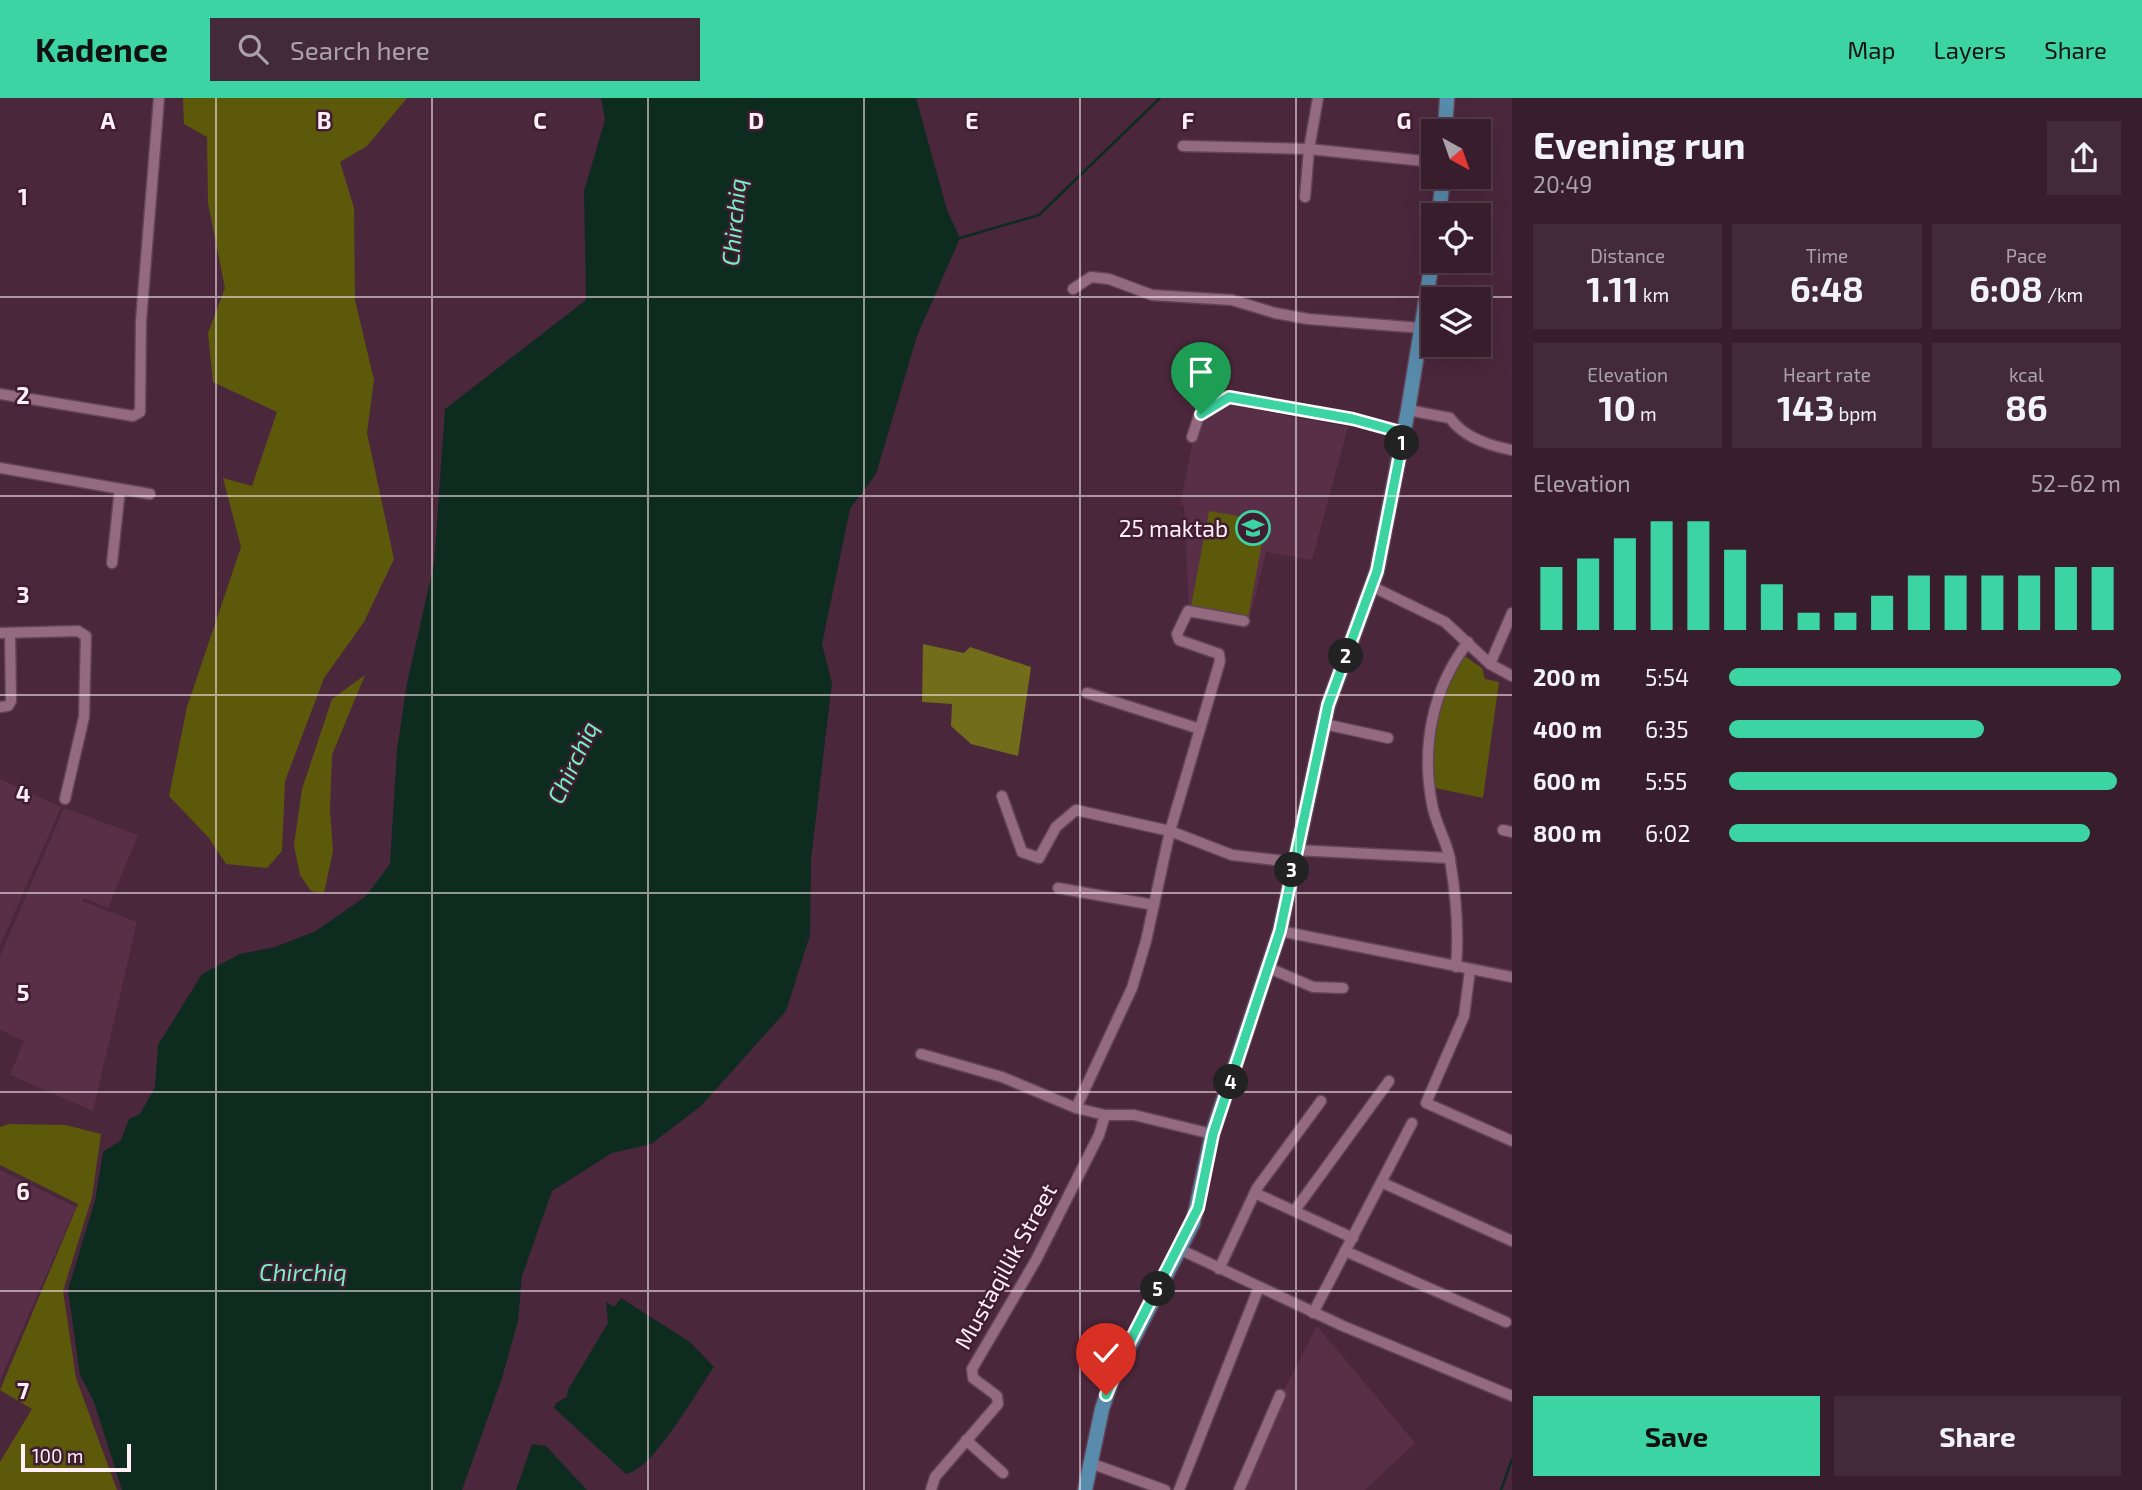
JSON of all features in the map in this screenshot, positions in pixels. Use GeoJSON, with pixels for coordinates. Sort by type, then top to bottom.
{"type":"FeatureCollection","features":[{"type":"Feature","properties":{"kind":"main road"},"geometry":{"type":"LineString","coordinates":[[1446,119],[1447,98]]}},
{"type":"Feature","properties":{"kind":"main road"},"geometry":{"type":"LineString","coordinates":[[1085,1490],[1111,1382],[1198,1208],[1213,1134],[1280,931],[1328,705],[1373,587],[1404,433],[1421,328]]}},
{"type":"Feature","properties":{"kind":"street"},"geometry":{"type":"LineString","coordinates":[[0,394],[133,416],[141,408],[138,376],[141,321],[159,98]]}},
{"type":"Feature","properties":{"kind":"street"},"geometry":{"type":"LineString","coordinates":[[1305,197],[1309,149],[1318,98]]}},
{"type":"Feature","properties":{"kind":"street"},"geometry":{"type":"LineString","coordinates":[[1184,146],[1309,149],[1421,161]]}},
{"type":"Feature","properties":{"kind":"street"},"geometry":{"type":"LineString","coordinates":[[1073,289],[1091,277],[1110,279],[1152,295],[1233,300],[1275,313],[1308,319],[1421,328]]}},
{"type":"Feature","properties":{"kind":"street"},"geometry":{"type":"LineString","coordinates":[[1192,437],[1199,416],[1229,397],[1353,419],[1404,433]]}},
{"type":"Feature","properties":{"kind":"street"},"geometry":{"type":"LineString","coordinates":[[1408,410],[1450,418],[1457,429],[1497,447],[1512,450]]}},
{"type":"Feature","properties":{"kind":"street"},"geometry":{"type":"LineString","coordinates":[[0,468],[150,494]]}},
{"type":"Feature","properties":{"kind":"street"},"geometry":{"type":"LineString","coordinates":[[112,563],[120,489]]}},
{"type":"Feature","properties":{"kind":"street"},"geometry":{"type":"LineString","coordinates":[[1373,587],[1445,622],[1490,664],[1512,676]]}},
{"type":"Feature","properties":{"kind":"street"},"geometry":{"type":"LineString","coordinates":[[1076,1108],[1132,988],[1170,831],[1220,657],[1215,652],[1177,639],[1184,615],[1191,611],[1244,621]]}},
{"type":"Feature","properties":{"kind":"street"},"geometry":{"type":"LineString","coordinates":[[1490,664],[1512,614]]}},
{"type":"Feature","properties":{"kind":"street"},"geometry":{"type":"LineString","coordinates":[[0,707],[8,706],[11,701],[5,633],[78,631],[86,636],[84,717],[65,799]]}},
{"type":"Feature","properties":{"kind":"street"},"geometry":{"type":"LineString","coordinates":[[1456,967],[1458,942],[1450,858],[1432,807],[1425,754],[1447,674],[1468,642]]}},
{"type":"Feature","properties":{"kind":"street"},"geometry":{"type":"LineString","coordinates":[[1087,693],[1200,729]]}},
{"type":"Feature","properties":{"kind":"street"},"geometry":{"type":"LineString","coordinates":[[1324,724],[1388,738]]}},
{"type":"Feature","properties":{"kind":"street"},"geometry":{"type":"LineString","coordinates":[[1002,796],[1023,852],[1035,859],[1039,858],[1056,827],[1076,810],[1170,831],[1232,855],[1450,858]]}},
{"type":"Feature","properties":{"kind":"street"},"geometry":{"type":"LineString","coordinates":[[1058,888],[1154,905]]}},
{"type":"Feature","properties":{"kind":"street"},"geometry":{"type":"LineString","coordinates":[[1280,931],[1470,970],[1511,974]]}},
{"type":"Feature","properties":{"kind":"street"},"geometry":{"type":"LineString","coordinates":[[1269,968],[1313,987],[1343,988]]}},
{"type":"Feature","properties":{"kind":"street"},"geometry":{"type":"LineString","coordinates":[[1470,970],[1464,1016],[1426,1103],[1512,1141]]}},
{"type":"Feature","properties":{"kind":"street"},"geometry":{"type":"LineString","coordinates":[[921,1054],[1002,1077],[1076,1108],[1105,1115],[1134,1115],[1213,1134]]}},
{"type":"Feature","properties":{"kind":"street"},"geometry":{"type":"LineString","coordinates":[[1295,1210],[1390,1081]]}},
{"type":"Feature","properties":{"kind":"street"},"geometry":{"type":"LineString","coordinates":[[1219,1269],[1257,1194],[1257,1188],[1321,1101]]}},
{"type":"Feature","properties":{"kind":"street","name":"Mustaqillik Street"},"geometry":{"type":"LineString","coordinates":[[930,1490],[935,1477],[999,1401],[997,1396],[973,1378],[972,1369],[1036,1260],[1099,1135],[1105,1115]]}},
{"type":"Feature","properties":{"kind":"street"},"geometry":{"type":"LineString","coordinates":[[1313,1313],[1412,1123]]}},
{"type":"Feature","properties":{"kind":"street"},"geometry":{"type":"LineString","coordinates":[[1383,1183],[1512,1241]]}},
{"type":"Feature","properties":{"kind":"street"},"geometry":{"type":"LineString","coordinates":[[1257,1194],[1353,1238]]}},
{"type":"Feature","properties":{"kind":"street"},"geometry":{"type":"LineString","coordinates":[[1179,1249],[1313,1313],[1512,1396]]}},
{"type":"Feature","properties":{"kind":"street"},"geometry":{"type":"LineString","coordinates":[[1345,1251],[1506,1322]]}},
{"type":"Feature","properties":{"kind":"street"},"geometry":{"type":"LineString","coordinates":[[1179,1490],[1259,1287]]}},
{"type":"Feature","properties":{"kind":"street"},"geometry":{"type":"LineString","coordinates":[[1239,1490],[1280,1395]]}},
{"type":"Feature","properties":{"kind":"street"},"geometry":{"type":"LineString","coordinates":[[966,1440],[1003,1473]]}},
{"type":"Feature","properties":{"kind":"street"},"geometry":{"type":"LineString","coordinates":[[1090,1463],[1165,1490]]}},
{"type":"Feature","properties":{"kind":"shaded area"},"geometry":{"type":"Polygon","coordinates":[[[183,98],[407,98],[367,146],[340,162],[354,208],[355,300],[374,380],[367,433],[394,559],[364,622],[324,678],[285,781],[282,851],[267,868],[226,864],[208,837],[169,796],[187,707],[241,547],[223,478],[252,486],[277,412],[213,382],[208,333],[225,288],[208,203],[207,137],[184,124],[183,98]]]}},
{"type":"Feature","properties":{"kind":"shaded area","name":"25 maktab"},"geometry":{"type":"Polygon","coordinates":[[[1225,404],[1348,427],[1312,560],[1266,552],[1249,620],[1189,609],[1184,505],[1180,505],[1197,422],[1225,404]]]}},
{"type":"Feature","properties":{"kind":"shaded area"},"geometry":{"type":"Polygon","coordinates":[[[1209,511],[1266,521],[1248,618],[1191,607],[1209,511]]]}},
{"type":"Feature","properties":{"kind":"shaded area"},"geometry":{"type":"Polygon","coordinates":[[[923,644],[964,653],[970,647],[1031,667],[1018,756],[971,744],[951,726],[952,704],[922,702],[923,644]]]}},
{"type":"Feature","properties":{"kind":"shaded area"},"geometry":{"type":"Polygon","coordinates":[[[1463,655],[1482,668],[1485,679],[1499,682],[1483,798],[1435,788],[1433,756],[1438,719],[1448,683],[1463,655]]]}},
{"type":"Feature","properties":{"kind":"shaded area"},"geometry":{"type":"Polygon","coordinates":[[[365,675],[332,755],[330,810],[333,851],[324,893],[311,891],[300,875],[294,845],[302,789],[332,699],[365,675]]]}},
{"type":"Feature","properties":{"kind":"shaded area"},"geometry":{"type":"Polygon","coordinates":[[[0,779],[61,807],[0,946],[0,779]]]}},
{"type":"Feature","properties":{"kind":"shaded area"},"geometry":{"type":"Polygon","coordinates":[[[64,808],[138,835],[108,908],[84,898],[82,901],[137,922],[93,1111],[10,1075],[24,1041],[0,1030],[0,956],[64,808]]]}},
{"type":"Feature","properties":{"kind":"shaded area"},"geometry":{"type":"Polygon","coordinates":[[[9,1124],[66,1125],[101,1134],[92,1197],[63,1291],[76,1378],[117,1490],[0,1490],[0,1462],[32,1409],[0,1390],[78,1204],[0,1165],[0,1127],[9,1124]]]}},
{"type":"Feature","properties":{"kind":"shaded area"},"geometry":{"type":"Polygon","coordinates":[[[0,1170],[76,1207],[0,1380],[0,1170]]]}},
{"type":"Feature","properties":{"kind":"shaded area"},"geometry":{"type":"Polygon","coordinates":[[[1317,1326],[1415,1443],[1365,1490],[1243,1490],[1283,1392],[1317,1326]]]}},
{"type":"Feature","properties":{"kind":"water","name":"Chirchiq"},"geometry":{"type":"Polygon","coordinates":[[[601,98],[916,98],[947,210],[960,238],[917,336],[876,474],[850,509],[822,644],[832,683],[811,859],[810,935],[786,1011],[701,1106],[651,1144],[612,1153],[552,1191],[522,1276],[518,1321],[502,1378],[462,1490],[122,1490],[94,1402],[80,1375],[68,1290],[95,1200],[103,1152],[121,1140],[129,1119],[140,1114],[155,1087],[158,1045],[202,974],[240,954],[275,947],[316,931],[366,896],[390,864],[397,750],[407,683],[434,564],[445,409],[586,300],[584,191],[605,120],[601,98]]]}},
{"type":"Feature","properties":{"kind":"water"},"geometry":{"type":"Polygon","coordinates":[[[621,1298],[690,1342],[714,1367],[661,1445],[637,1469],[626,1474],[554,1408],[556,1403],[567,1397],[568,1390],[608,1323],[606,1302],[614,1307],[621,1298]]]}},
{"type":"Feature","properties":{"kind":"water"},"geometry":{"type":"Polygon","coordinates":[[[532,1444],[546,1446],[587,1490],[516,1490],[532,1444]]]}},
{"type":"Feature","properties":{"kind":"waterway"},"geometry":{"type":"LineString","coordinates":[[960,238],[1039,215],[1160,98]]}},
{"type":"Feature","properties":{"kind":"waterway"},"geometry":{"type":"LineString","coordinates":[[1501,1490],[1512,1459]]}},
{"type":"Feature","properties":{"kind":"place","name":"25 maktab"},"geometry":{"type":"Point","coordinates":[1253,528]}},
{"type":"Feature","properties":{"kind":"route"},"geometry":{"type":"LineString","coordinates":[[1106,1395],[1122,1357],[1194,1223],[1213,1134],[1280,931],[1328,705],[1373,587],[1404,433],[1353,419],[1229,397],[1201,414]]}}]}
